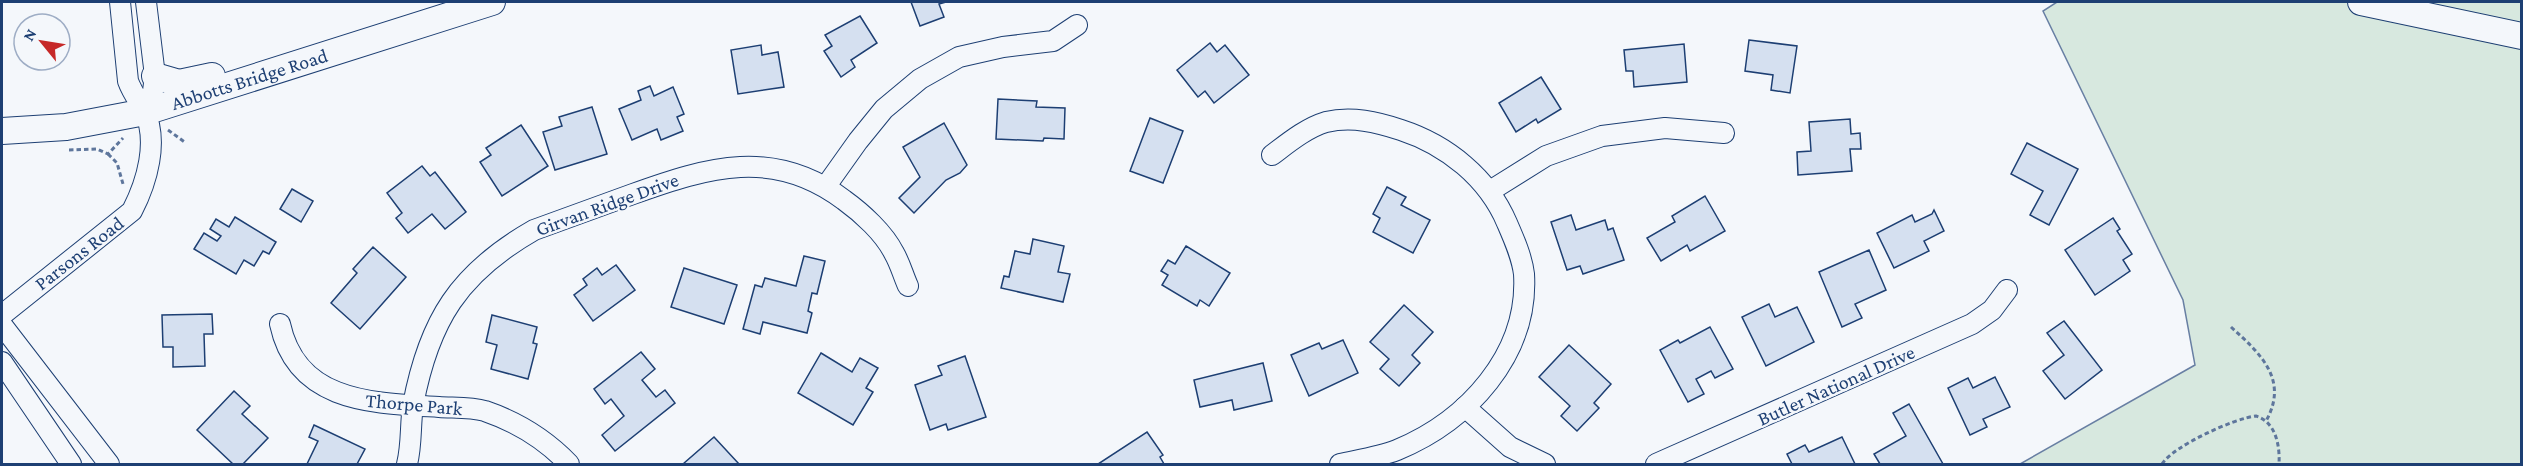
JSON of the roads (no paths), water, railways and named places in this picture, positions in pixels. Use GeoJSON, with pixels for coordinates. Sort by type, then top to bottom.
{"type":"FeatureCollection","features":[{"type":"Feature","properties":{"kind":"main road","name":"Abbotts Bridge Road"},"geometry":{"type":"LineString","coordinates":[[2,131],[66,127],[145,112],[492,2]]}},
{"type":"Feature","properties":{"kind":"main road"},"geometry":{"type":"LineString","coordinates":[[2361,2],[2522,36]]}},
{"type":"Feature","properties":{"kind":"main road"},"geometry":{"type":"LineString","coordinates":[[155,76],[179,83],[211,77],[282,52],[323,42],[360,45]]}},
{"type":"Feature","properties":{"kind":"street"},"geometry":{"type":"LineString","coordinates":[[120,2],[128,81],[145,112]]}},
{"type":"Feature","properties":{"kind":"street"},"geometry":{"type":"LineString","coordinates":[[145,112],[153,91],[155,76],[146,2]]}},
{"type":"Feature","properties":{"kind":"street"},"geometry":{"type":"LineString","coordinates":[[826,186],[884,109],[920,79],[959,57],[1004,47],[1053,41],[1077,25]]}},
{"type":"Feature","properties":{"kind":"street","name":"Parsons Road"},"geometry":{"type":"LineString","coordinates":[[2,315],[132,211],[147,174],[151,143],[145,112]]}},
{"type":"Feature","properties":{"kind":"street"},"geometry":{"type":"LineString","coordinates":[[1272,155],[1298,135],[1326,123],[1356,119],[1378,123],[1429,140],[1456,159],[1490,191],[1516,244],[1524,273],[1523,300],[1518,327],[1507,355],[1490,381],[1438,428],[1396,450],[1340,465]]}},
{"type":"Feature","properties":{"kind":"street"},"geometry":{"type":"LineString","coordinates":[[1490,191],[1546,156],[1602,136],[1665,128],[1724,133]]}},
{"type":"Feature","properties":{"kind":"street","name":"Girvan Ridge Drive"},"geometry":{"type":"LineString","coordinates":[[407,465],[413,406],[432,333],[459,288],[475,271],[513,241],[534,230],[690,174],[757,166],[783,170],[826,186],[851,204],[894,251],[908,286]]}},
{"type":"Feature","properties":{"kind":"street","name":"Butler National Drive"},"geometry":{"type":"LineString","coordinates":[[1656,465],[1972,324],[1992,309],[2007,290]]}},
{"type":"Feature","properties":{"kind":"street","name":"Thorpe Park"},"geometry":{"type":"LineString","coordinates":[[280,324],[284,342],[292,359],[302,371],[317,382],[357,399],[413,406],[483,410],[526,429],[548,444],[569,465]]}},
{"type":"Feature","properties":{"kind":"street"},"geometry":{"type":"LineString","coordinates":[[2,325],[109,465]]}},
{"type":"Feature","properties":{"kind":"street"},"geometry":{"type":"LineString","coordinates":[[2,362],[9,380],[71,465]]}},
{"type":"Feature","properties":{"kind":"street"},"geometry":{"type":"LineString","coordinates":[[1465,406],[1510,447],[1545,465]]}}]}
